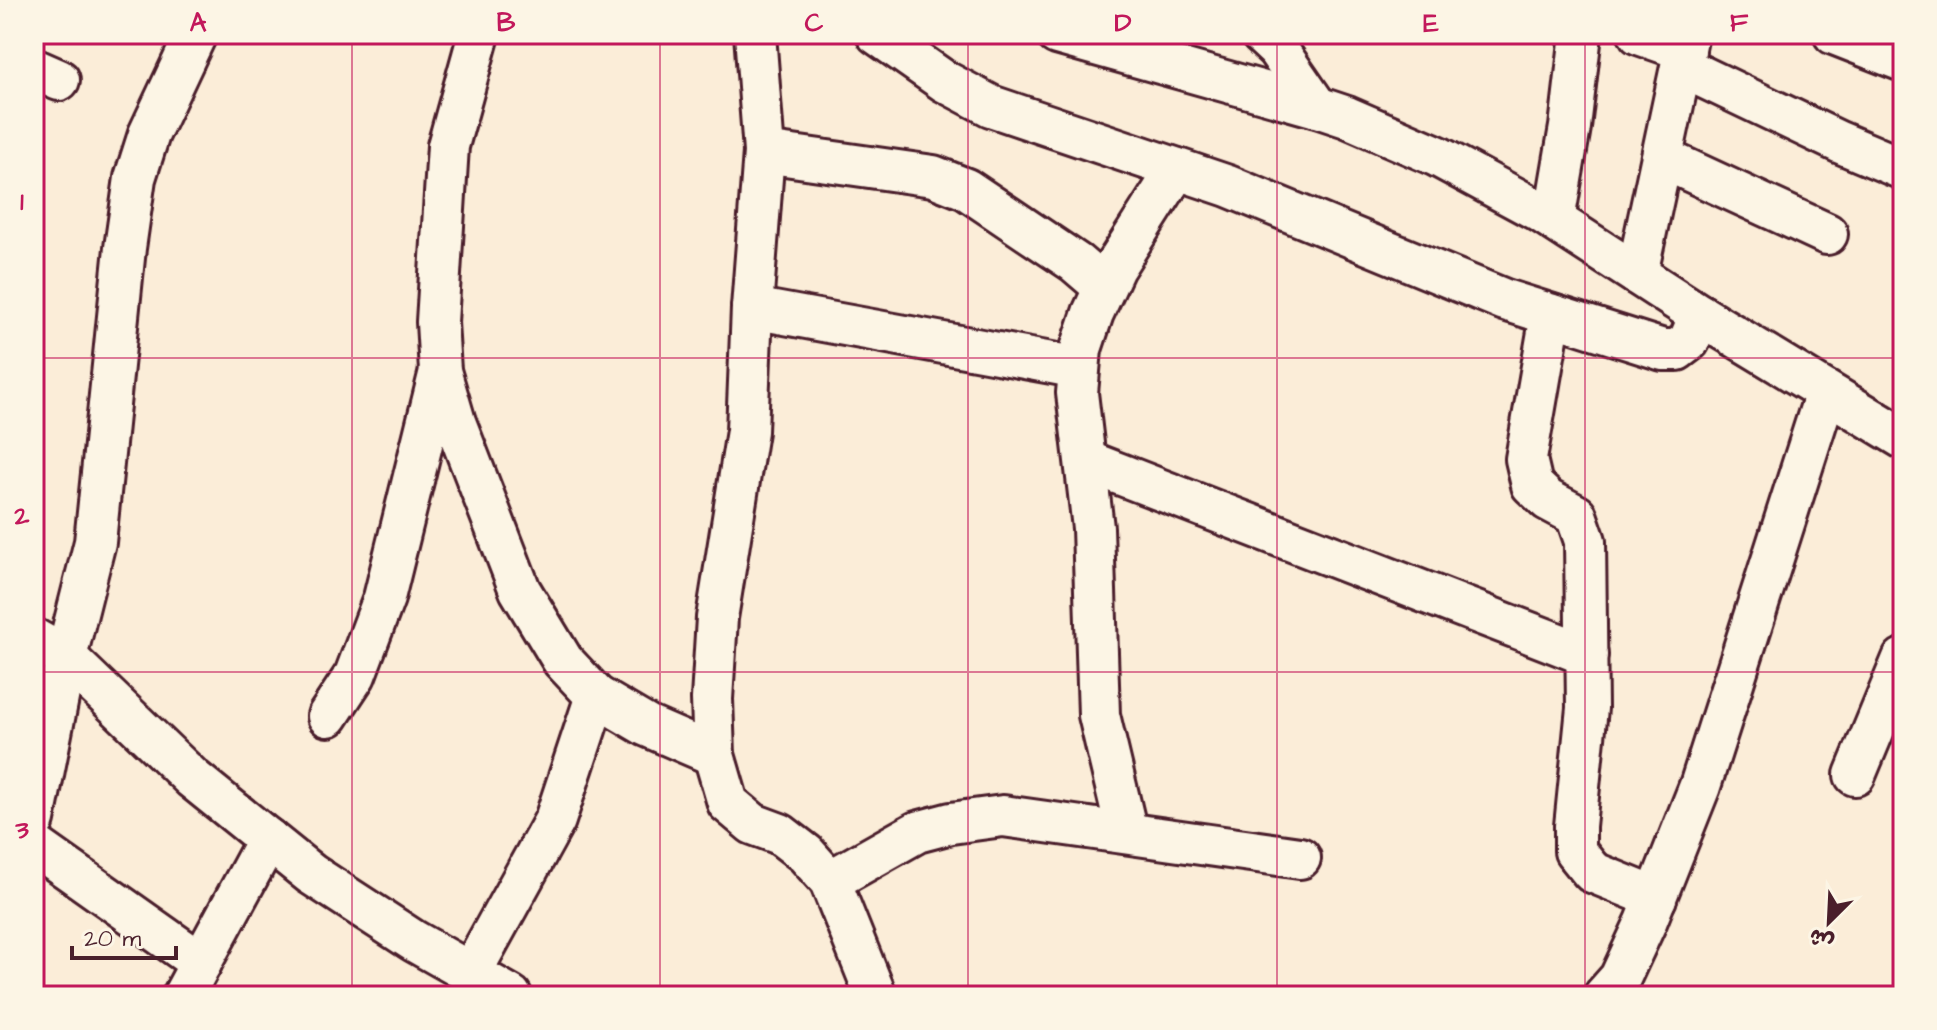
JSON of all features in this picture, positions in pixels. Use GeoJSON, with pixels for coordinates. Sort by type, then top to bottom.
{"type":"FeatureCollection","features":[{"type":"Feature","properties":{"kind":"street"},"geometry":{"type":"LineString","coordinates":[[34,820],[50,648],[95,542],[135,178],[149,134],[196,34]]}},
{"type":"Feature","properties":{"kind":"street"},"geometry":{"type":"LineString","coordinates":[[479,34],[448,146],[437,322],[440,371],[455,422],[520,590],[563,661],[596,696],[647,726],[714,755]]}},
{"type":"Feature","properties":{"kind":"street"},"geometry":{"type":"LineString","coordinates":[[755,34],[764,152],[752,308],[747,431],[717,618],[712,699],[714,755],[728,803],[753,824],[780,834],[830,881],[876,996]]}},
{"type":"Feature","properties":{"kind":"street"},"geometry":{"type":"LineString","coordinates":[[877,34],[944,81],[991,106],[1177,169],[1360,238],[1505,300],[1644,346],[1677,350],[1689,341],[1700,315]]}},
{"type":"Feature","properties":{"kind":"street"},"geometry":{"type":"LineString","coordinates":[[1057,34],[1317,107],[1437,156],[1554,220],[1700,315],[1903,438]]}},
{"type":"Feature","properties":{"kind":"street"},"geometry":{"type":"LineString","coordinates":[[1261,34],[1277,49],[1317,107]]}},
{"type":"Feature","properties":{"kind":"street"},"geometry":{"type":"LineString","coordinates":[[1554,220],[1570,127],[1581,34]]}},
{"type":"Feature","properties":{"kind":"street"},"geometry":{"type":"LineString","coordinates":[[1639,34],[1685,50],[1839,142],[1903,169]]}},
{"type":"Feature","properties":{"kind":"street"},"geometry":{"type":"LineString","coordinates":[[1834,34],[1903,61]]}},
{"type":"Feature","properties":{"kind":"street"},"geometry":{"type":"LineString","coordinates":[[1637,274],[1685,50]]}},
{"type":"Feature","properties":{"kind":"street"},"geometry":{"type":"LineString","coordinates":[[764,152],[933,176],[966,189],[1076,263],[1104,287]]}},
{"type":"Feature","properties":{"kind":"street"},"geometry":{"type":"LineString","coordinates":[[1662,158],[1827,234]]}},
{"type":"Feature","properties":{"kind":"street"},"geometry":{"type":"LineString","coordinates":[[1127,833],[1099,715],[1093,528],[1077,393],[1081,349],[1104,287],[1177,169]]}},
{"type":"Feature","properties":{"kind":"street"},"geometry":{"type":"LineString","coordinates":[[752,308],[1079,368]]}},
{"type":"Feature","properties":{"kind":"street"},"geometry":{"type":"LineString","coordinates":[[1551,315],[1526,459],[1532,485],[1548,500],[1576,515],[1585,541],[1587,708],[1575,851],[1592,872],[1656,898]]}},
{"type":"Feature","properties":{"kind":"street"},"geometry":{"type":"LineString","coordinates":[[328,716],[355,675],[384,598],[440,371]]}},
{"type":"Feature","properties":{"kind":"street"},"geometry":{"type":"LineString","coordinates":[[1604,996],[1620,978],[1656,898],[1705,772],[1826,392]]}},
{"type":"Feature","properties":{"kind":"street"},"geometry":{"type":"LineString","coordinates":[[1086,461],[1587,655]]}},
{"type":"Feature","properties":{"kind":"street"},"geometry":{"type":"LineString","coordinates":[[50,648],[192,778],[336,891],[414,941],[511,996]]}},
{"type":"Feature","properties":{"kind":"street"},"geometry":{"type":"LineString","coordinates":[[1855,775],[1903,659]]}},
{"type":"Feature","properties":{"kind":"street"},"geometry":{"type":"LineString","coordinates":[[470,974],[555,820],[596,696]]}},
{"type":"Feature","properties":{"kind":"street"},"geometry":{"type":"LineString","coordinates":[[830,881],[917,832],[951,823],[1003,816],[1300,858]]}},
{"type":"Feature","properties":{"kind":"street"},"geometry":{"type":"LineString","coordinates":[[34,845],[192,980],[268,839]]}}]}
